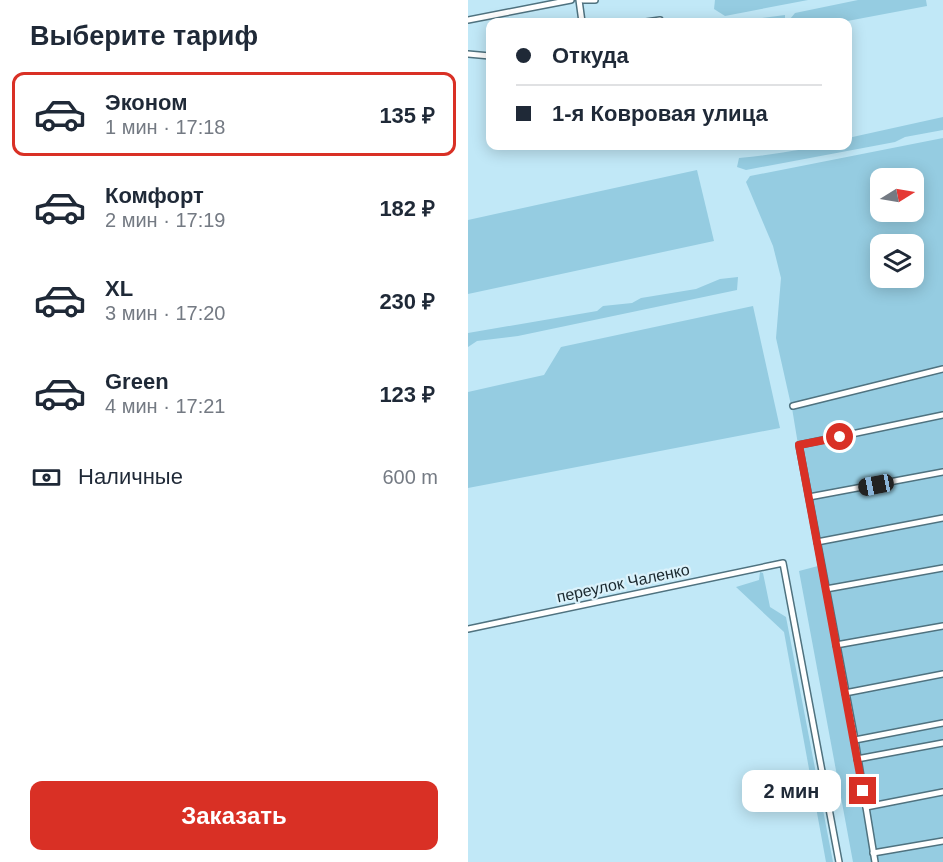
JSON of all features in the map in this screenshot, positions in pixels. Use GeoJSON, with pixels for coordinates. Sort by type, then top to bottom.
{"type":"FeatureCollection","features":[{"type":"Feature","properties":{"kind":"street"},"geometry":{"type":"LineString","coordinates":[[468,20],[571,0]]}},
{"type":"Feature","properties":{"kind":"street"},"geometry":{"type":"LineString","coordinates":[[582,18],[581,0],[595,0]]}},
{"type":"Feature","properties":{"kind":"street"},"geometry":{"type":"LineString","coordinates":[[468,54],[486,56]]}},
{"type":"Feature","properties":{"kind":"street"},"geometry":{"type":"LineString","coordinates":[[793,406],[943,369]]}},
{"type":"Feature","properties":{"kind":"street"},"geometry":{"type":"LineString","coordinates":[[875,862],[855,740],[799,445],[943,416]]}},
{"type":"Feature","properties":{"kind":"street"},"geometry":{"type":"LineString","coordinates":[[809,497],[943,472]]}},
{"type":"Feature","properties":{"kind":"street"},"geometry":{"type":"LineString","coordinates":[[817,542],[943,518]]}},
{"type":"Feature","properties":{"kind":"street","name":"переулок Чаленко"},"geometry":{"type":"LineString","coordinates":[[468,629],[783,563],[839,862]]}},
{"type":"Feature","properties":{"kind":"street"},"geometry":{"type":"LineString","coordinates":[[826,589],[943,568]]}},
{"type":"Feature","properties":{"kind":"street"},"geometry":{"type":"LineString","coordinates":[[836,645],[943,626]]}},
{"type":"Feature","properties":{"kind":"street"},"geometry":{"type":"LineString","coordinates":[[845,693],[943,674]]}},
{"type":"Feature","properties":{"kind":"street"},"geometry":{"type":"LineString","coordinates":[[855,740],[943,723]]}},
{"type":"Feature","properties":{"kind":"street"},"geometry":{"type":"LineString","coordinates":[[857,759],[943,742]]}},
{"type":"Feature","properties":{"kind":"street"},"geometry":{"type":"LineString","coordinates":[[866,807],[943,792]]}},
{"type":"Feature","properties":{"kind":"street"},"geometry":{"type":"LineString","coordinates":[[873,854],[943,841]]}},
{"type":"Feature","properties":{"kind":"shaded area"},"geometry":{"type":"Polygon","coordinates":[[[715,0],[808,0],[725,16],[714,9],[715,0]]]}},
{"type":"Feature","properties":{"kind":"shaded area"},"geometry":{"type":"Polygon","coordinates":[[[858,0],[926,0],[927,6],[852,20],[852,18],[791,18],[795,13],[858,0]]]}},
{"type":"Feature","properties":{"kind":"shaded area"},"geometry":{"type":"Polygon","coordinates":[[[785,15],[785,18],[762,18],[785,15]]]}},
{"type":"Feature","properties":{"kind":"shaded area"},"geometry":{"type":"Polygon","coordinates":[[[943,117],[943,130],[905,137],[895,142],[746,170],[737,167],[739,158],[799,150],[852,150],[852,137],[943,117]]]}},
{"type":"Feature","properties":{"kind":"shaded area"},"geometry":{"type":"Polygon","coordinates":[[[943,138],[943,366],[791,405],[776,338],[781,278],[773,246],[746,182],[750,176],[943,138]]]}},
{"type":"Feature","properties":{"kind":"shaded area"},"geometry":{"type":"Polygon","coordinates":[[[697,170],[714,241],[468,294],[468,220],[697,170]]]}},
{"type":"Feature","properties":{"kind":"shaded area"},"geometry":{"type":"Polygon","coordinates":[[[738,277],[737,290],[518,336],[477,341],[468,347],[468,333],[597,311],[603,306],[632,303],[641,298],[696,289],[720,279],[738,277]]]}},
{"type":"Feature","properties":{"kind":"shaded area"},"geometry":{"type":"Polygon","coordinates":[[[753,306],[780,428],[468,488],[468,392],[544,375],[561,347],[753,306]]]}},
{"type":"Feature","properties":{"kind":"shaded area"},"geometry":{"type":"Polygon","coordinates":[[[943,371],[943,862],[853,862],[799,571],[818,566],[792,408],[943,371]]]}},
{"type":"Feature","properties":{"kind":"shaded area"},"geometry":{"type":"Polygon","coordinates":[[[760,572],[763,573],[770,607],[786,617],[833,862],[826,862],[784,632],[736,587],[759,580],[760,572]]]}},
{"type":"Feature","properties":{"kind":"route"},"geometry":{"type":"LineString","coordinates":[[840,437],[799,445],[863,791]]}}]}
